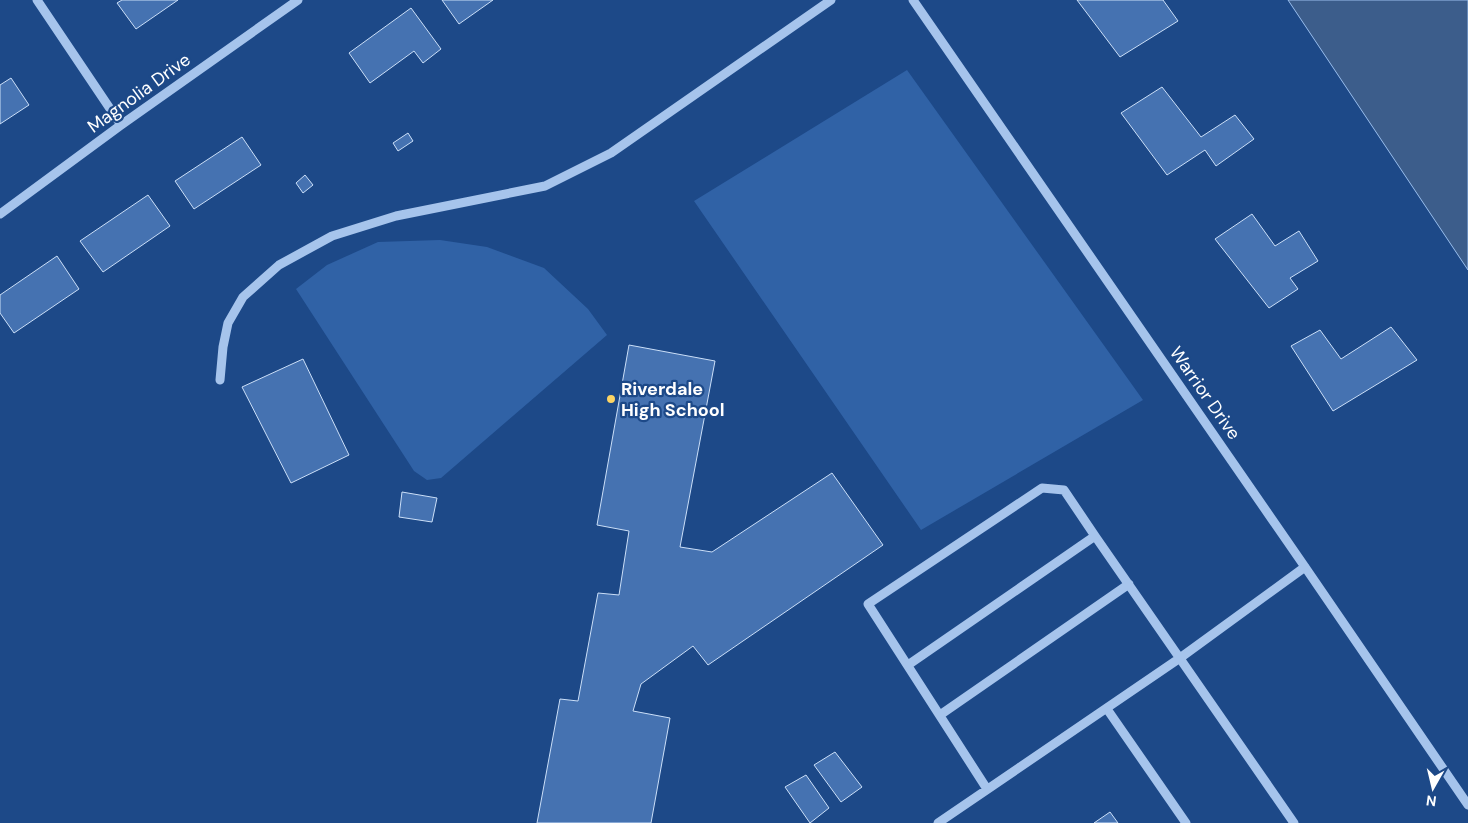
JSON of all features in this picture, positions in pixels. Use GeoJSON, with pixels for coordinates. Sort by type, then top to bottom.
{"type":"FeatureCollection","features":[{"type":"Feature","properties":{"kind":"street"},"geometry":{"type":"LineString","coordinates":[[37,0],[121,125]]}},
{"type":"Feature","properties":{"kind":"street","name":"Magnolia Drive"},"geometry":{"type":"LineString","coordinates":[[0,214],[121,125],[298,0]]}},
{"type":"Feature","properties":{"kind":"street"},"geometry":{"type":"LineString","coordinates":[[220,380],[223,347],[228,323],[243,297],[279,264],[332,236],[396,216],[545,186],[612,153],[831,0]]}},
{"type":"Feature","properties":{"kind":"street","name":"Warrior Drive"},"geometry":{"type":"LineString","coordinates":[[913,0],[1468,805]]}},
{"type":"Feature","properties":{"kind":"street"},"geometry":{"type":"LineString","coordinates":[[988,789],[868,604],[1042,488],[1064,490],[1294,823]]}},
{"type":"Feature","properties":{"kind":"street"},"geometry":{"type":"LineString","coordinates":[[908,665],[1095,536]]}},
{"type":"Feature","properties":{"kind":"street"},"geometry":{"type":"LineString","coordinates":[[938,823],[1180,658],[1305,566]]}},
{"type":"Feature","properties":{"kind":"street"},"geometry":{"type":"LineString","coordinates":[[940,715],[1129,584]]}},
{"type":"Feature","properties":{"kind":"street"},"geometry":{"type":"LineString","coordinates":[[1107,709],[1186,823]]}},
{"type":"Feature","properties":{"kind":"shaded area"},"geometry":{"type":"Polygon","coordinates":[[[1288,0],[1468,0],[1468,270],[1288,0]]]}},
{"type":"Feature","properties":{"kind":"shaded area"},"geometry":{"type":"Polygon","coordinates":[[[907,70],[1143,400],[921,530],[694,201],[907,70]]]}},
{"type":"Feature","properties":{"kind":"shaded area"},"geometry":{"type":"Polygon","coordinates":[[[440,240],[487,247],[544,268],[588,309],[607,335],[441,478],[427,480],[414,471],[296,289],[327,265],[378,242],[440,240]]]}},
{"type":"Feature","properties":{"kind":"building"},"geometry":{"type":"Polygon","coordinates":[[[122,0],[178,0],[136,29],[117,3],[122,0]]]}},
{"type":"Feature","properties":{"kind":"building"},"geometry":{"type":"Polygon","coordinates":[[[442,0],[493,0],[459,24],[442,0]]]}},
{"type":"Feature","properties":{"kind":"building"},"geometry":{"type":"Polygon","coordinates":[[[1077,0],[1163,0],[1178,21],[1120,57],[1077,0]]]}},
{"type":"Feature","properties":{"kind":"building"},"geometry":{"type":"Polygon","coordinates":[[[411,8],[441,49],[423,63],[414,51],[370,83],[349,53],[411,8]]]}},
{"type":"Feature","properties":{"kind":"building"},"geometry":{"type":"Polygon","coordinates":[[[11,78],[29,105],[0,124],[0,85],[11,78]]]}},
{"type":"Feature","properties":{"kind":"building"},"geometry":{"type":"Polygon","coordinates":[[[1162,87],[1201,137],[1235,115],[1254,139],[1216,166],[1205,150],[1167,175],[1121,113],[1162,87]]]}},
{"type":"Feature","properties":{"kind":"building"},"geometry":{"type":"Polygon","coordinates":[[[408,133],[413,141],[398,151],[393,143],[408,133]]]}},
{"type":"Feature","properties":{"kind":"building"},"geometry":{"type":"Polygon","coordinates":[[[242,137],[261,165],[194,209],[175,181],[242,137]]]}},
{"type":"Feature","properties":{"kind":"building"},"geometry":{"type":"Polygon","coordinates":[[[305,175],[313,185],[303,193],[296,183],[305,175]]]}},
{"type":"Feature","properties":{"kind":"building"},"geometry":{"type":"Polygon","coordinates":[[[148,195],[170,226],[103,272],[80,241],[148,195]]]}},
{"type":"Feature","properties":{"kind":"building"},"geometry":{"type":"Polygon","coordinates":[[[1252,214],[1275,246],[1299,231],[1318,261],[1290,278],[1298,289],[1269,308],[1215,239],[1252,214]]]}},
{"type":"Feature","properties":{"kind":"building"},"geometry":{"type":"Polygon","coordinates":[[[57,256],[79,289],[14,333],[0,313],[0,295],[57,256]]]}},
{"type":"Feature","properties":{"kind":"building"},"geometry":{"type":"Polygon","coordinates":[[[1391,327],[1417,360],[1333,411],[1291,346],[1320,330],[1341,359],[1391,327]]]}},
{"type":"Feature","properties":{"kind":"building"},"geometry":{"type":"Polygon","coordinates":[[[629,345],[715,361],[680,547],[712,552],[832,473],[883,545],[708,665],[693,646],[641,684],[633,711],[670,718],[651,823],[537,823],[560,699],[578,701],[598,593],[619,595],[629,531],[597,525],[629,345]]]}},
{"type":"Feature","properties":{"kind":"building"},"geometry":{"type":"Polygon","coordinates":[[[303,359],[349,455],[291,483],[242,387],[303,359]]]}},
{"type":"Feature","properties":{"kind":"building"},"geometry":{"type":"Polygon","coordinates":[[[402,492],[437,498],[432,522],[399,517],[402,492]]]}},
{"type":"Feature","properties":{"kind":"building"},"geometry":{"type":"Polygon","coordinates":[[[835,752],[862,787],[841,802],[814,765],[835,752]]]}},
{"type":"Feature","properties":{"kind":"building"},"geometry":{"type":"Polygon","coordinates":[[[806,775],[829,808],[810,823],[785,787],[806,775]]]}},
{"type":"Feature","properties":{"kind":"building"},"geometry":{"type":"Polygon","coordinates":[[[1110,812],[1118,823],[1094,823],[1110,812]]]}},
{"type":"Feature","properties":{"kind":"place","name":"Riverdale High School"},"geometry":{"type":"Point","coordinates":[611,399]}}]}
